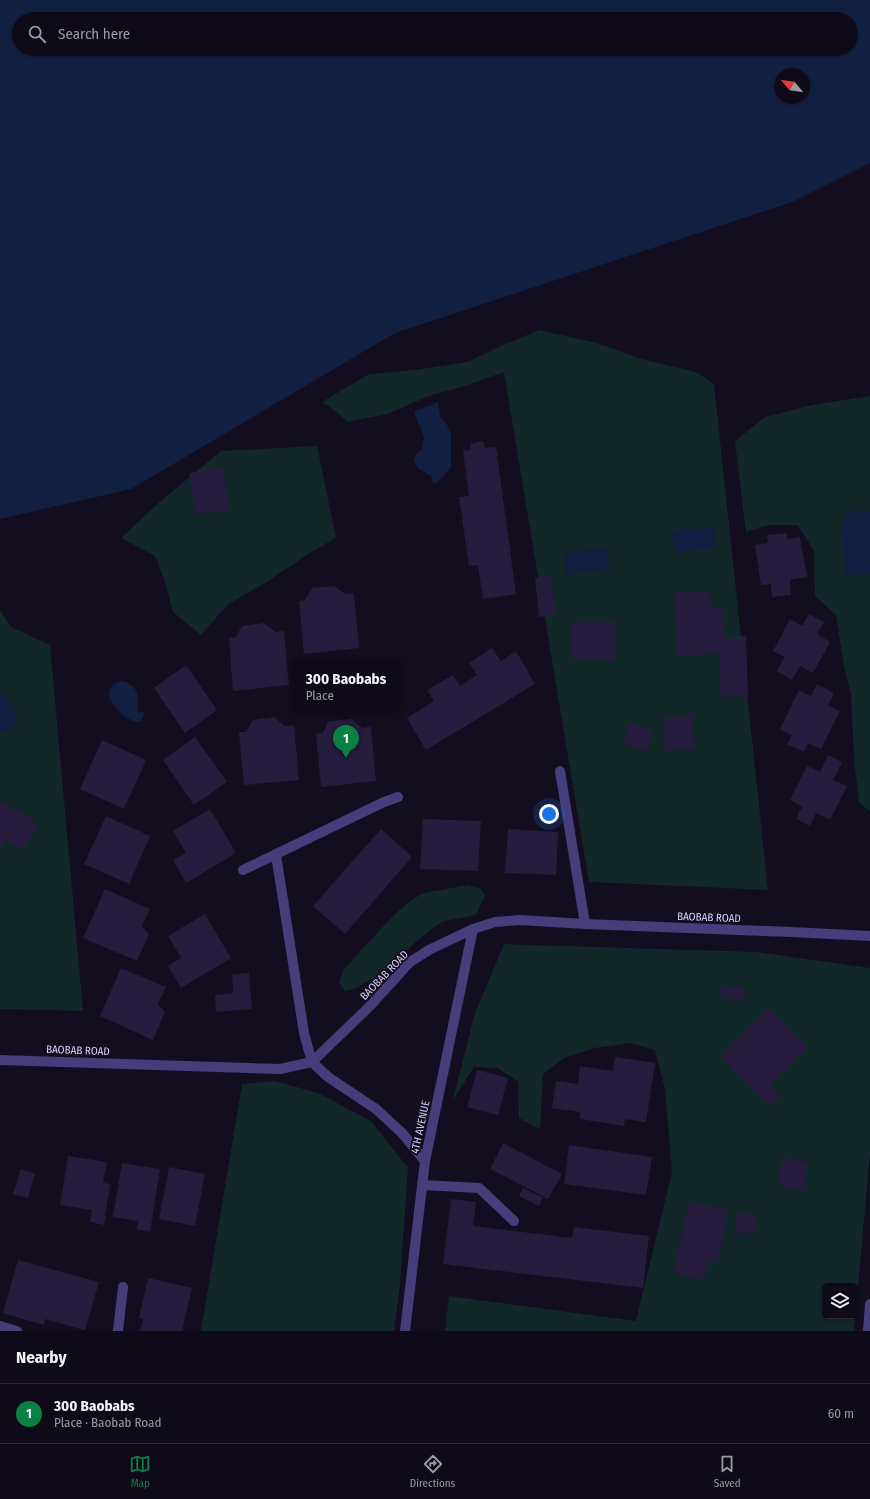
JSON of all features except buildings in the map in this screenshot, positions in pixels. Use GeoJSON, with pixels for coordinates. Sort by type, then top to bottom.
{"type":"FeatureCollection","features":[{"type":"Feature","properties":{"kind":"street"},"geometry":{"type":"LineString","coordinates":[[560,771],[585,924]]}},
{"type":"Feature","properties":{"kind":"street"},"geometry":{"type":"LineString","coordinates":[[244,870],[384,802],[398,798]]}},
{"type":"Feature","properties":{"kind":"street"},"geometry":{"type":"LineString","coordinates":[[276,855],[304,1033],[312,1062],[328,1077],[376,1109],[402,1133],[425,1161]]}},
{"type":"Feature","properties":{"kind":"street","name":"BAOBAB ROAD"},"geometry":{"type":"LineString","coordinates":[[0,1060],[280,1069],[312,1062],[371,1005],[410,962],[429,950],[472,929],[495,922],[520,920],[870,936]]}},
{"type":"Feature","properties":{"kind":"street","name":"4TH AVENUE"},"geometry":{"type":"LineString","coordinates":[[405,1331],[425,1161],[472,929]]}},
{"type":"Feature","properties":{"kind":"street"},"geometry":{"type":"LineString","coordinates":[[422,1185],[479,1188],[514,1221]]}},
{"type":"Feature","properties":{"kind":"street"},"geometry":{"type":"LineString","coordinates":[[118,1331],[123,1287]]}},
{"type":"Feature","properties":{"kind":"street"},"geometry":{"type":"LineString","coordinates":[[868,1331],[870,1304]]}},
{"type":"Feature","properties":{"kind":"street"},"geometry":{"type":"LineString","coordinates":[[0,1326],[17,1331]]}},
{"type":"Feature","properties":{"kind":"green space"},"geometry":{"type":"Polygon","coordinates":[[[539,330],[597,343],[641,359],[696,372],[714,384],[768,890],[589,882],[504,372],[468,385],[429,396],[387,414],[347,422],[337,412],[322,402],[369,374],[415,370],[467,362],[539,330]]]}},
{"type":"Feature","properties":{"kind":"green space"},"geometry":{"type":"Polygon","coordinates":[[[870,396],[870,812],[859,802],[854,760],[851,694],[844,666],[836,615],[815,596],[814,551],[798,525],[769,525],[746,532],[735,441],[765,417],[812,405],[870,396]]]}},
{"type":"Feature","properties":{"kind":"green space"},"geometry":{"type":"Polygon","coordinates":[[[317,446],[336,538],[227,605],[201,635],[173,612],[165,582],[155,556],[121,538],[163,499],[221,451],[317,446]]]}},
{"type":"Feature","properties":{"kind":"green space"},"geometry":{"type":"Polygon","coordinates":[[[0,610],[11,627],[50,645],[83,1011],[0,1009],[0,610]]]}},
{"type":"Feature","properties":{"kind":"green space"},"geometry":{"type":"Polygon","coordinates":[[[468,885],[481,889],[485,896],[476,915],[444,921],[430,930],[410,947],[390,969],[356,988],[345,991],[339,982],[343,970],[394,915],[411,900],[424,893],[468,885]]]}},
{"type":"Feature","properties":{"kind":"green space"},"geometry":{"type":"Polygon","coordinates":[[[504,944],[756,952],[870,968],[870,1154],[858,1287],[858,1283],[822,1283],[822,1319],[855,1319],[854,1331],[445,1331],[449,1296],[636,1321],[672,1172],[665,1089],[655,1050],[631,1043],[595,1048],[564,1058],[543,1074],[540,1129],[519,1118],[518,1082],[498,1068],[474,1067],[453,1100],[475,1013],[504,944]]]}},
{"type":"Feature","properties":{"kind":"green space"},"geometry":{"type":"Polygon","coordinates":[[[275,1081],[318,1093],[371,1121],[408,1168],[400,1284],[394,1331],[201,1331],[242,1084],[275,1081]]]}},
{"type":"Feature","properties":{"kind":"water"},"geometry":{"type":"Polygon","coordinates":[[[0,0],[870,0],[870,163],[792,202],[395,333],[131,489],[0,519],[0,0]]]}},
{"type":"Feature","properties":{"kind":"water"},"geometry":{"type":"Polygon","coordinates":[[[438,402],[440,416],[446,423],[451,433],[451,467],[441,479],[433,484],[431,476],[419,469],[414,461],[416,454],[422,449],[424,437],[414,412],[438,402]]]}},
{"type":"Feature","properties":{"kind":"water"},"geometry":{"type":"Polygon","coordinates":[[[853,510],[870,511],[870,574],[846,575],[841,523],[853,510]]]}},
{"type":"Feature","properties":{"kind":"water"},"geometry":{"type":"Polygon","coordinates":[[[716,528],[715,547],[675,553],[671,531],[716,528]]]}},
{"type":"Feature","properties":{"kind":"water"},"geometry":{"type":"Polygon","coordinates":[[[608,547],[609,569],[566,575],[564,554],[608,547]]]}},
{"type":"Feature","properties":{"kind":"water"},"geometry":{"type":"Polygon","coordinates":[[[122,681],[132,686],[137,693],[138,713],[143,711],[144,714],[140,722],[130,719],[120,712],[110,698],[108,693],[110,688],[115,683],[122,681]]]}},
{"type":"Feature","properties":{"kind":"water"},"geometry":{"type":"Polygon","coordinates":[[[0,692],[15,709],[17,722],[7,732],[0,733],[0,692]]]}},
{"type":"Feature","properties":{"kind":"place","name":"300 Baobabs"},"geometry":{"type":"Point","coordinates":[346,758]}}]}
